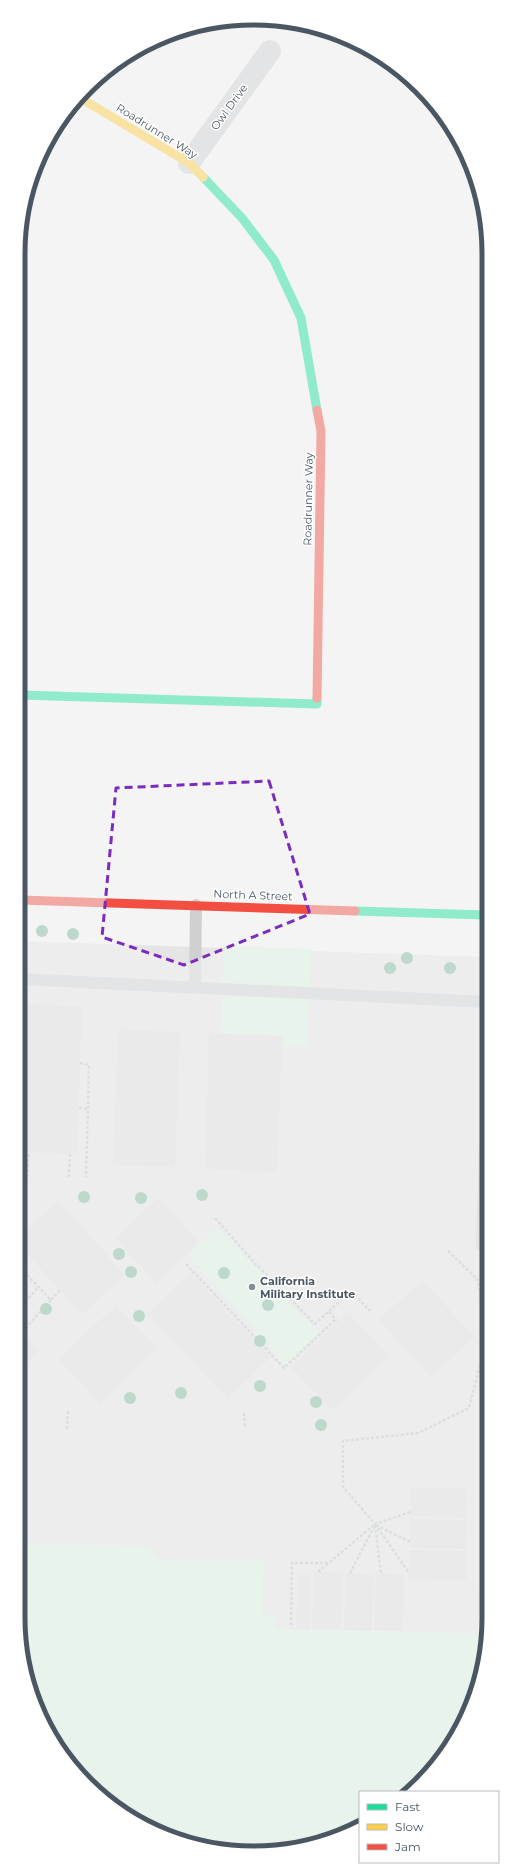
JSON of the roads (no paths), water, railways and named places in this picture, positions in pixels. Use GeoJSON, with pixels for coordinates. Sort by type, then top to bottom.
{"type":"FeatureCollection","features":[{"type":"Feature","properties":{"kind":"street","name":"Owl Drive"},"geometry":{"type":"LineString","coordinates":[[189,162],[270,51]]}},
{"type":"Feature","properties":{"kind":"street","name":"Roadrunner Way"},"geometry":{"type":"LineString","coordinates":[[25,695],[317,704],[321,431],[301,318],[274,260],[242,218],[189,162],[84,100]]}},
{"type":"Feature","properties":{"kind":"street","name":"North A Street"},"geometry":{"type":"LineString","coordinates":[[25,900],[482,915]]}},
{"type":"Feature","properties":{"kind":"lane"},"geometry":{"type":"LineString","coordinates":[[195,988],[196,905]]}},
{"type":"Feature","properties":{"kind":"lane"},"geometry":{"type":"LineString","coordinates":[[25,979],[482,1002]]}},
{"type":"Feature","properties":{"kind":"place","name":"California Military Institute"},"geometry":{"type":"Point","coordinates":[252,1287]}}]}
